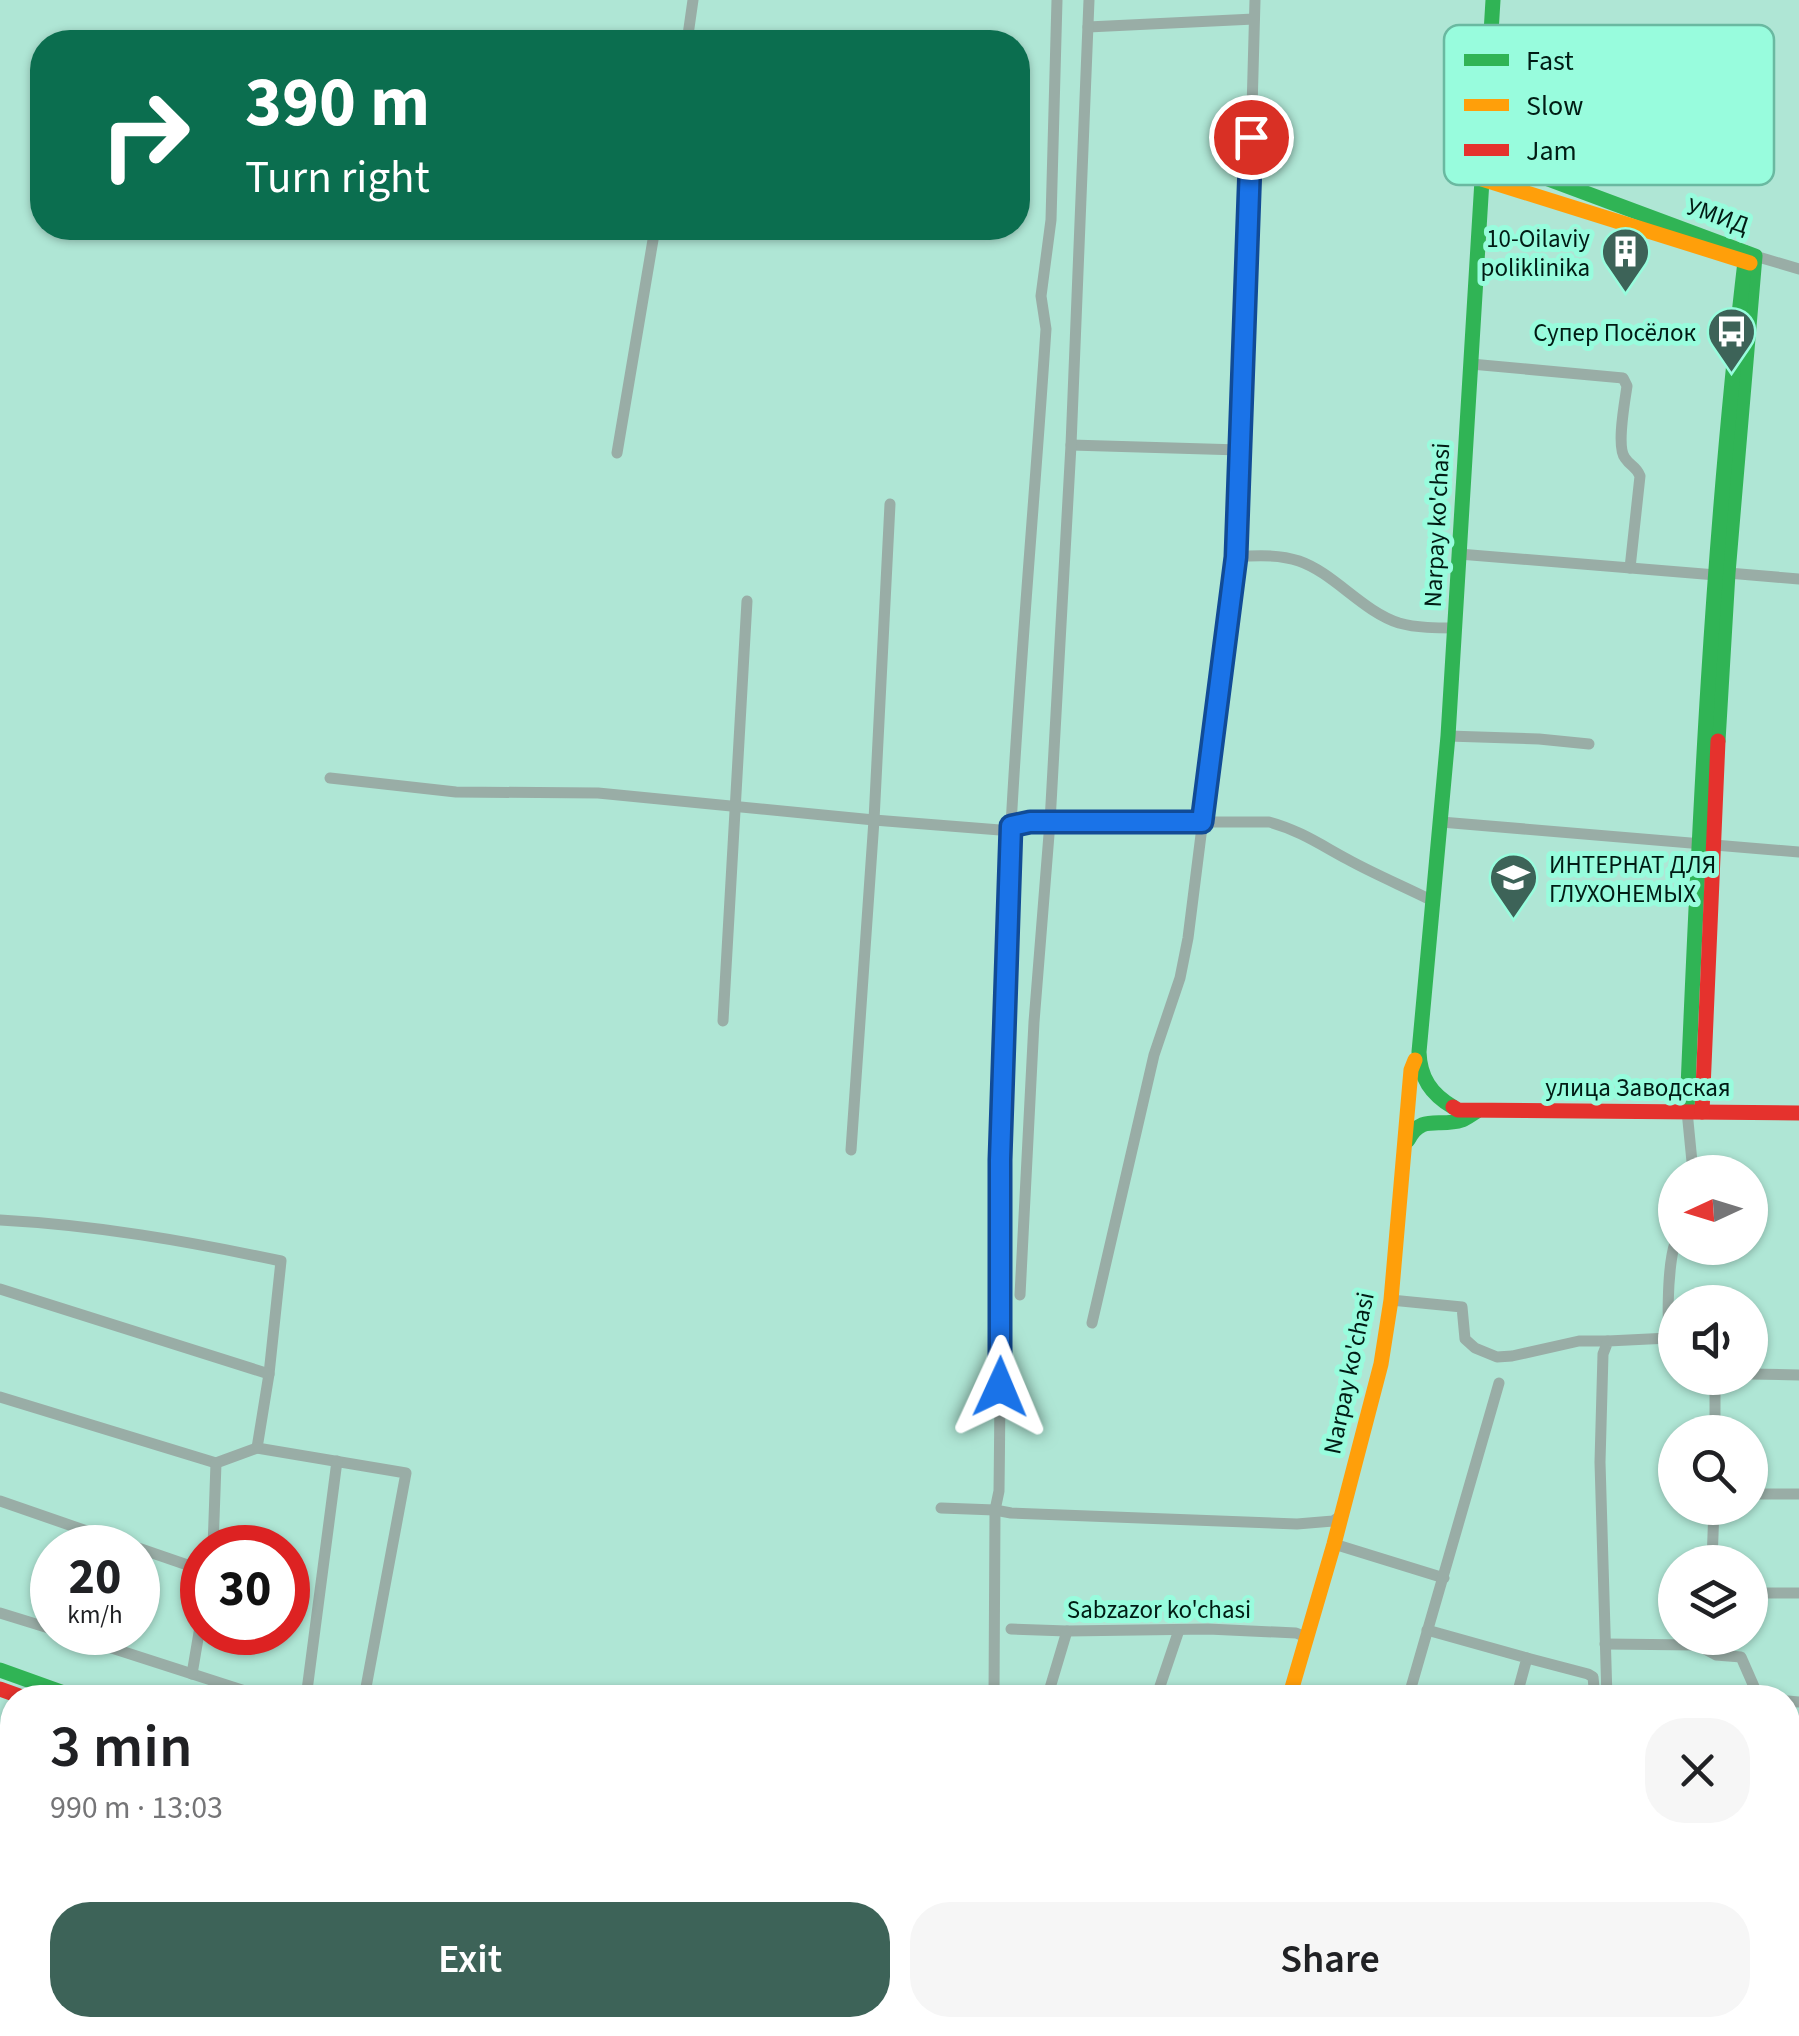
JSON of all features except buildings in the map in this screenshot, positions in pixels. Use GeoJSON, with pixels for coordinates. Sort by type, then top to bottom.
{"type":"FeatureCollection","features":[{"type":"Feature","properties":{"kind":"main road","name":"Narpay ko'chasi"},"geometry":{"type":"LineString","coordinates":[[1492,25],[1493,0]]}},
{"type":"Feature","properties":{"kind":"main road","name":"Narpay ko'chasi"},"geometry":{"type":"LineString","coordinates":[[1434,1094],[1422,1080],[1418,1066],[1448,736],[1482,185]]}},
{"type":"Feature","properties":{"kind":"main road","name":"УМИД"},"geometry":{"type":"LineString","coordinates":[[1503,185],[1753,258]]}},
{"type":"Feature","properties":{"kind":"main road","name":"УМИД"},"geometry":{"type":"LineString","coordinates":[[1561,185],[1753,258]]}},
{"type":"Feature","properties":{"kind":"main road"},"geometry":{"type":"LineString","coordinates":[[1695,1112],[1730,385],[1753,258]]}},
{"type":"Feature","properties":{"kind":"main road","name":"Narpay ko'chasi"},"geometry":{"type":"LineString","coordinates":[[1293,1685],[1373,1400],[1391,1300],[1411,1070],[1419,1052]]}},
{"type":"Feature","properties":{"kind":"main road","name":"улица Заводская"},"geometry":{"type":"LineString","coordinates":[[1434,1094],[1458,1110],[1799,1114]]}},
{"type":"Feature","properties":{"kind":"main road","name":"улица Заводская"},"geometry":{"type":"LineString","coordinates":[[1403,1154],[1417,1126],[1464,1120],[1477,1111]]}},
{"type":"Feature","properties":{"kind":"main road"},"geometry":{"type":"LineString","coordinates":[[0,1670],[42,1685]]}},
{"type":"Feature","properties":{"kind":"street"},"geometry":{"type":"LineString","coordinates":[[689,30],[693,0]]}},
{"type":"Feature","properties":{"kind":"street"},"geometry":{"type":"LineString","coordinates":[[994,1685],[1002,1318],[1000,1160],[1011,826],[1046,329],[1041,296],[1051,220],[1058,0]]}},
{"type":"Feature","properties":{"kind":"street"},"geometry":{"type":"LineString","coordinates":[[1020,1295],[1071,446],[1089,0]]}},
{"type":"Feature","properties":{"kind":"street"},"geometry":{"type":"LineString","coordinates":[[1092,1323],[1154,1055],[1180,978],[1188,938],[1236,557],[1255,0]]}},
{"type":"Feature","properties":{"kind":"street"},"geometry":{"type":"LineString","coordinates":[[1088,27],[1254,19]]}},
{"type":"Feature","properties":{"kind":"street"},"geometry":{"type":"LineString","coordinates":[[617,453],[654,240]]}},
{"type":"Feature","properties":{"kind":"street","name":"УМИД"},"geometry":{"type":"LineString","coordinates":[[1753,258],[1799,270]]}},
{"type":"Feature","properties":{"kind":"street"},"geometry":{"type":"LineString","coordinates":[[1470,364],[1623,378],[1627,386],[1620,448],[1640,476],[1630,568]]}},
{"type":"Feature","properties":{"kind":"street"},"geometry":{"type":"LineString","coordinates":[[1071,446],[1240,450]]}},
{"type":"Feature","properties":{"kind":"street"},"geometry":{"type":"LineString","coordinates":[[851,1150],[874,820],[890,504]]}},
{"type":"Feature","properties":{"kind":"street"},"geometry":{"type":"LineString","coordinates":[[1459,554],[1799,579]]}},
{"type":"Feature","properties":{"kind":"street"},"geometry":{"type":"LineString","coordinates":[[1236,557],[1259,555],[1297,560],[1399,623],[1454,628]]}},
{"type":"Feature","properties":{"kind":"street"},"geometry":{"type":"LineString","coordinates":[[723,1022],[747,602]]}},
{"type":"Feature","properties":{"kind":"street"},"geometry":{"type":"LineString","coordinates":[[1448,736],[1590,744]]}},
{"type":"Feature","properties":{"kind":"street"},"geometry":{"type":"LineString","coordinates":[[330,778],[456,792],[598,794],[1000,830],[1030,822],[1270,822],[1291,828],[1431,900]]}},
{"type":"Feature","properties":{"kind":"street"},"geometry":{"type":"LineString","coordinates":[[1441,822],[1799,852]]}},
{"type":"Feature","properties":{"kind":"street"},"geometry":{"type":"LineString","coordinates":[[1694,1155],[1695,1112]]}},
{"type":"Feature","properties":{"kind":"street"},"geometry":{"type":"LineString","coordinates":[[0,1220],[176,1239],[281,1261],[257,1448]]}},
{"type":"Feature","properties":{"kind":"street"},"geometry":{"type":"LineString","coordinates":[[0,1290],[269,1374]]}},
{"type":"Feature","properties":{"kind":"street"},"geometry":{"type":"LineString","coordinates":[[1391,1300],[1462,1307],[1465,1339],[1497,1357],[1579,1341],[1658,1339]]}},
{"type":"Feature","properties":{"kind":"street"},"geometry":{"type":"LineString","coordinates":[[1607,1685],[1600,1462],[1603,1354],[1608,1341]]}},
{"type":"Feature","properties":{"kind":"street"},"geometry":{"type":"LineString","coordinates":[[1768,1375],[1799,1376]]}},
{"type":"Feature","properties":{"kind":"street"},"geometry":{"type":"LineString","coordinates":[[1412,1685],[1499,1383]]}},
{"type":"Feature","properties":{"kind":"street"},"geometry":{"type":"LineString","coordinates":[[0,1397],[216,1462],[257,1448],[406,1473],[366,1685]]}},
{"type":"Feature","properties":{"kind":"street"},"geometry":{"type":"LineString","coordinates":[[308,1685],[337,1461]]}},
{"type":"Feature","properties":{"kind":"street"},"geometry":{"type":"LineString","coordinates":[[213,1525],[216,1462]]}},
{"type":"Feature","properties":{"kind":"street"},"geometry":{"type":"LineString","coordinates":[[1768,1494],[1799,1494]]}},
{"type":"Feature","properties":{"kind":"street"},"geometry":{"type":"LineString","coordinates":[[0,1501],[70,1525]]}},
{"type":"Feature","properties":{"kind":"street"},"geometry":{"type":"LineString","coordinates":[[941,1508],[1297,1524],[1333,1521],[1342,1514]]}},
{"type":"Feature","properties":{"kind":"street"},"geometry":{"type":"LineString","coordinates":[[1334,1544],[1444,1578]]}},
{"type":"Feature","properties":{"kind":"street"},"geometry":{"type":"LineString","coordinates":[[1768,1593],[1799,1593]]}},
{"type":"Feature","properties":{"kind":"street"},"geometry":{"type":"LineString","coordinates":[[0,1613],[30,1622]]}},
{"type":"Feature","properties":{"kind":"street","name":"Sabzazor ko'chasi"},"geometry":{"type":"LineString","coordinates":[[1011,1628],[1066,1632],[1208,1629],[1296,1633],[1306,1637]]}},
{"type":"Feature","properties":{"kind":"street"},"geometry":{"type":"LineString","coordinates":[[1160,1685],[1178,1630]]}},
{"type":"Feature","properties":{"kind":"street"},"geometry":{"type":"LineString","coordinates":[[1427,1630],[1588,1674],[1593,1677],[1593,1685]]}},
{"type":"Feature","properties":{"kind":"street"},"geometry":{"type":"LineString","coordinates":[[1050,1685],[1066,1632]]}},
{"type":"Feature","properties":{"kind":"street"},"geometry":{"type":"LineString","coordinates":[[1605,1644],[1697,1645],[1716,1656],[1741,1657],[1753,1685]]}},
{"type":"Feature","properties":{"kind":"street"},"geometry":{"type":"LineString","coordinates":[[133,1655],[226,1685]]}},
{"type":"Feature","properties":{"kind":"street"},"geometry":{"type":"LineString","coordinates":[[192,1674],[195,1655]]}},
{"type":"Feature","properties":{"kind":"street"},"geometry":{"type":"LineString","coordinates":[[1520,1685],[1527,1658]]}},
{"type":"Feature","properties":{"kind":"traffic: fast"},"geometry":{"type":"LineString","coordinates":[[1491,25],[1493,0]]}},
{"type":"Feature","properties":{"kind":"traffic: fast"},"geometry":{"type":"LineString","coordinates":[[1453,1107],[1428,1084],[1419,1052],[1448,736],[1482,185]]}},
{"type":"Feature","properties":{"kind":"traffic: fast"},"geometry":{"type":"LineString","coordinates":[[1564,185],[1755,256],[1718,741]]}},
{"type":"Feature","properties":{"kind":"traffic: fast"},"geometry":{"type":"LineString","coordinates":[[1687,1111],[1716,574],[1746,253]]}},
{"type":"Feature","properties":{"kind":"traffic: fast"},"geometry":{"type":"LineString","coordinates":[[1408,1140],[1425,1124],[1454,1122],[1477,1111]]}},
{"type":"Feature","properties":{"kind":"traffic: fast"},"geometry":{"type":"LineString","coordinates":[[0,1670],[42,1685]]}},
{"type":"Feature","properties":{"kind":"traffic: slow"},"geometry":{"type":"LineString","coordinates":[[1501,185],[1750,263]]}},
{"type":"Feature","properties":{"kind":"traffic: slow"},"geometry":{"type":"LineString","coordinates":[[1293,1685],[1381,1364],[1415,1060]]}},
{"type":"Feature","properties":{"kind":"traffic: jam"},"geometry":{"type":"LineString","coordinates":[[1702,1112],[1718,741]]}},
{"type":"Feature","properties":{"kind":"traffic: jam"},"geometry":{"type":"LineString","coordinates":[[1453,1107],[1799,1113]]}},
{"type":"Feature","properties":{"kind":"place","name":"10-Oilaviy poliklinika"},"geometry":{"type":"Point","coordinates":[1625,294]}},
{"type":"Feature","properties":{"kind":"place","name":"Супер Посёлок"},"geometry":{"type":"Point","coordinates":[1731,374]}},
{"type":"Feature","properties":{"kind":"place","name":"ИНТЕРНАТ ДЛЯ ГЛУХОНЕМЫХ"},"geometry":{"type":"Point","coordinates":[1514,920]}},
{"type":"Feature","properties":{"kind":"route"},"geometry":{"type":"LineString","coordinates":[[1000,1387],[1000,1160],[1011,826],[1030,822],[1202,822],[1236,557],[1251,137]]}}]}
